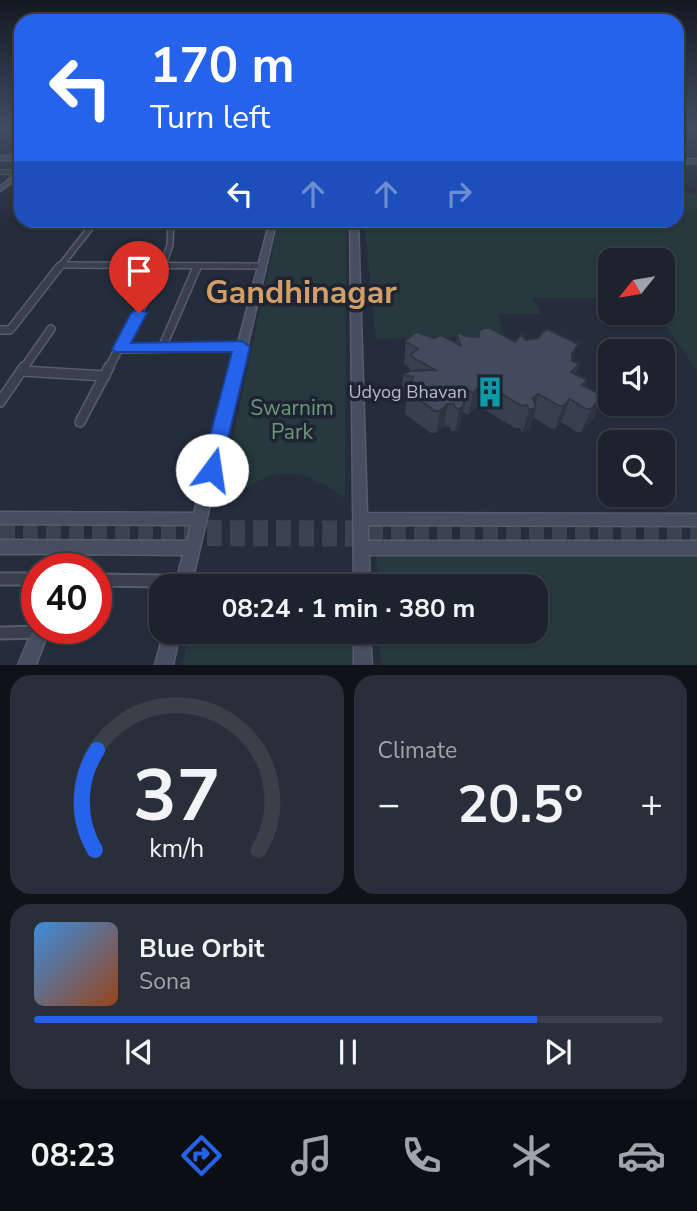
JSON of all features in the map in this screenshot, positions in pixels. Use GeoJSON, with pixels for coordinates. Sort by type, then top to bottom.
{"type":"FeatureCollection","features":[{"type":"Feature","properties":{"kind":"street"},"geometry":{"type":"LineString","coordinates":[[0,330],[10,330],[90,228]]}},
{"type":"Feature","properties":{"kind":"street"},"geometry":{"type":"LineString","coordinates":[[80,422],[163,266],[170,244],[171,228]]}},
{"type":"Feature","properties":{"kind":"street"},"geometry":{"type":"LineString","coordinates":[[186,574],[272,228]]}},
{"type":"Feature","properties":{"kind":"street"},"geometry":{"type":"LineString","coordinates":[[354,228],[362,574]]}},
{"type":"Feature","properties":{"kind":"street"},"geometry":{"type":"LineString","coordinates":[[62,265],[262,266]]}},
{"type":"Feature","properties":{"kind":"street"},"geometry":{"type":"LineString","coordinates":[[162,348],[197,267]]}},
{"type":"Feature","properties":{"kind":"street"},"geometry":{"type":"LineString","coordinates":[[0,402],[51,329]]}},
{"type":"Feature","properties":{"kind":"street"},"geometry":{"type":"LineString","coordinates":[[120,349],[242,347]]}},
{"type":"Feature","properties":{"kind":"street"},"geometry":{"type":"LineString","coordinates":[[22,371],[105,376]]}},
{"type":"Feature","properties":{"kind":"street"},"geometry":{"type":"LineString","coordinates":[[0,518],[200,519]]}},
{"type":"Feature","properties":{"kind":"street"},"geometry":{"type":"LineString","coordinates":[[360,519],[697,520]]}},
{"type":"Feature","properties":{"kind":"street"},"geometry":{"type":"LineString","coordinates":[[0,547],[192,548]]}},
{"type":"Feature","properties":{"kind":"street"},"geometry":{"type":"LineString","coordinates":[[75,553],[77,547]]}},
{"type":"Feature","properties":{"kind":"street"},"geometry":{"type":"LineString","coordinates":[[361,548],[697,548]]}},
{"type":"Feature","properties":{"kind":"street"},"geometry":{"type":"LineString","coordinates":[[0,579],[21,579]]}},
{"type":"Feature","properties":{"kind":"street"},"geometry":{"type":"LineString","coordinates":[[112,580],[149,581]]}},
{"type":"Feature","properties":{"kind":"street"},"geometry":{"type":"LineString","coordinates":[[0,632],[21,631]]}},
{"type":"Feature","properties":{"kind":"street"},"geometry":{"type":"LineString","coordinates":[[26,665],[35,644]]}},
{"type":"Feature","properties":{"kind":"street"},"geometry":{"type":"LineString","coordinates":[[164,665],[169,644]]}},
{"type":"Feature","properties":{"kind":"street"},"geometry":{"type":"LineString","coordinates":[[362,644],[363,665]]}},
{"type":"Feature","properties":{"kind":"green space"},"geometry":{"type":"Polygon","coordinates":[[[684,195],[697,195],[697,370],[665,326],[676,326],[676,248],[598,248],[598,298],[532,298],[541,314],[498,314],[505,337],[376,339],[365,228],[684,228],[684,195]]]}},
{"type":"Feature","properties":{"kind":"green space","name":"Swarnim Park"},"geometry":{"type":"Polygon","coordinates":[[[277,228],[346,228],[345,499],[316,480],[283,473],[260,480],[237,493],[221,494],[277,228]]]}},
{"type":"Feature","properties":{"kind":"green space"},"geometry":{"type":"Polygon","coordinates":[[[376,553],[697,555],[697,665],[381,665],[380,644],[548,644],[548,574],[377,574],[376,553]]]}},
{"type":"Feature","properties":{"kind":"green space"},"geometry":{"type":"Polygon","coordinates":[[[187,644],[356,644],[356,665],[182,665],[187,644]]]}},
{"type":"Feature","properties":{"kind":"building"},"geometry":{"type":"Polygon","coordinates":[[[490,328],[515,342],[521,335],[526,340],[538,338],[545,330],[549,330],[578,344],[572,354],[572,361],[579,364],[571,372],[587,380],[582,385],[598,393],[598,401],[591,409],[586,409],[570,399],[563,406],[559,406],[538,394],[533,398],[536,408],[529,410],[527,405],[522,406],[483,383],[473,393],[468,390],[462,396],[464,405],[459,409],[455,408],[454,404],[448,404],[440,411],[435,411],[408,392],[413,377],[403,375],[410,371],[435,370],[412,357],[411,354],[418,349],[406,340],[416,332],[434,338],[441,335],[460,345],[457,335],[460,333],[479,337],[479,331],[490,328]]]}},
{"type":"Feature","properties":{"kind":"tunnel"},"geometry":{"type":"LineString","coordinates":[[0,527],[697,529]]}},
{"type":"Feature","properties":{"kind":"tunnel"},"geometry":{"type":"LineString","coordinates":[[0,538],[697,540]]}},
{"type":"Feature","properties":{"kind":"place","name":"Udyog Bhavan"},"geometry":{"type":"Point","coordinates":[490,392]}},
{"type":"Feature","properties":{"kind":"district","name":"Gandhinagar"},"geometry":{"type":"Point","coordinates":[301,292]}},
{"type":"Feature","properties":{"kind":"route"},"geometry":{"type":"LineString","coordinates":[[139,313],[120,349],[242,347],[212,470]]}}]}
